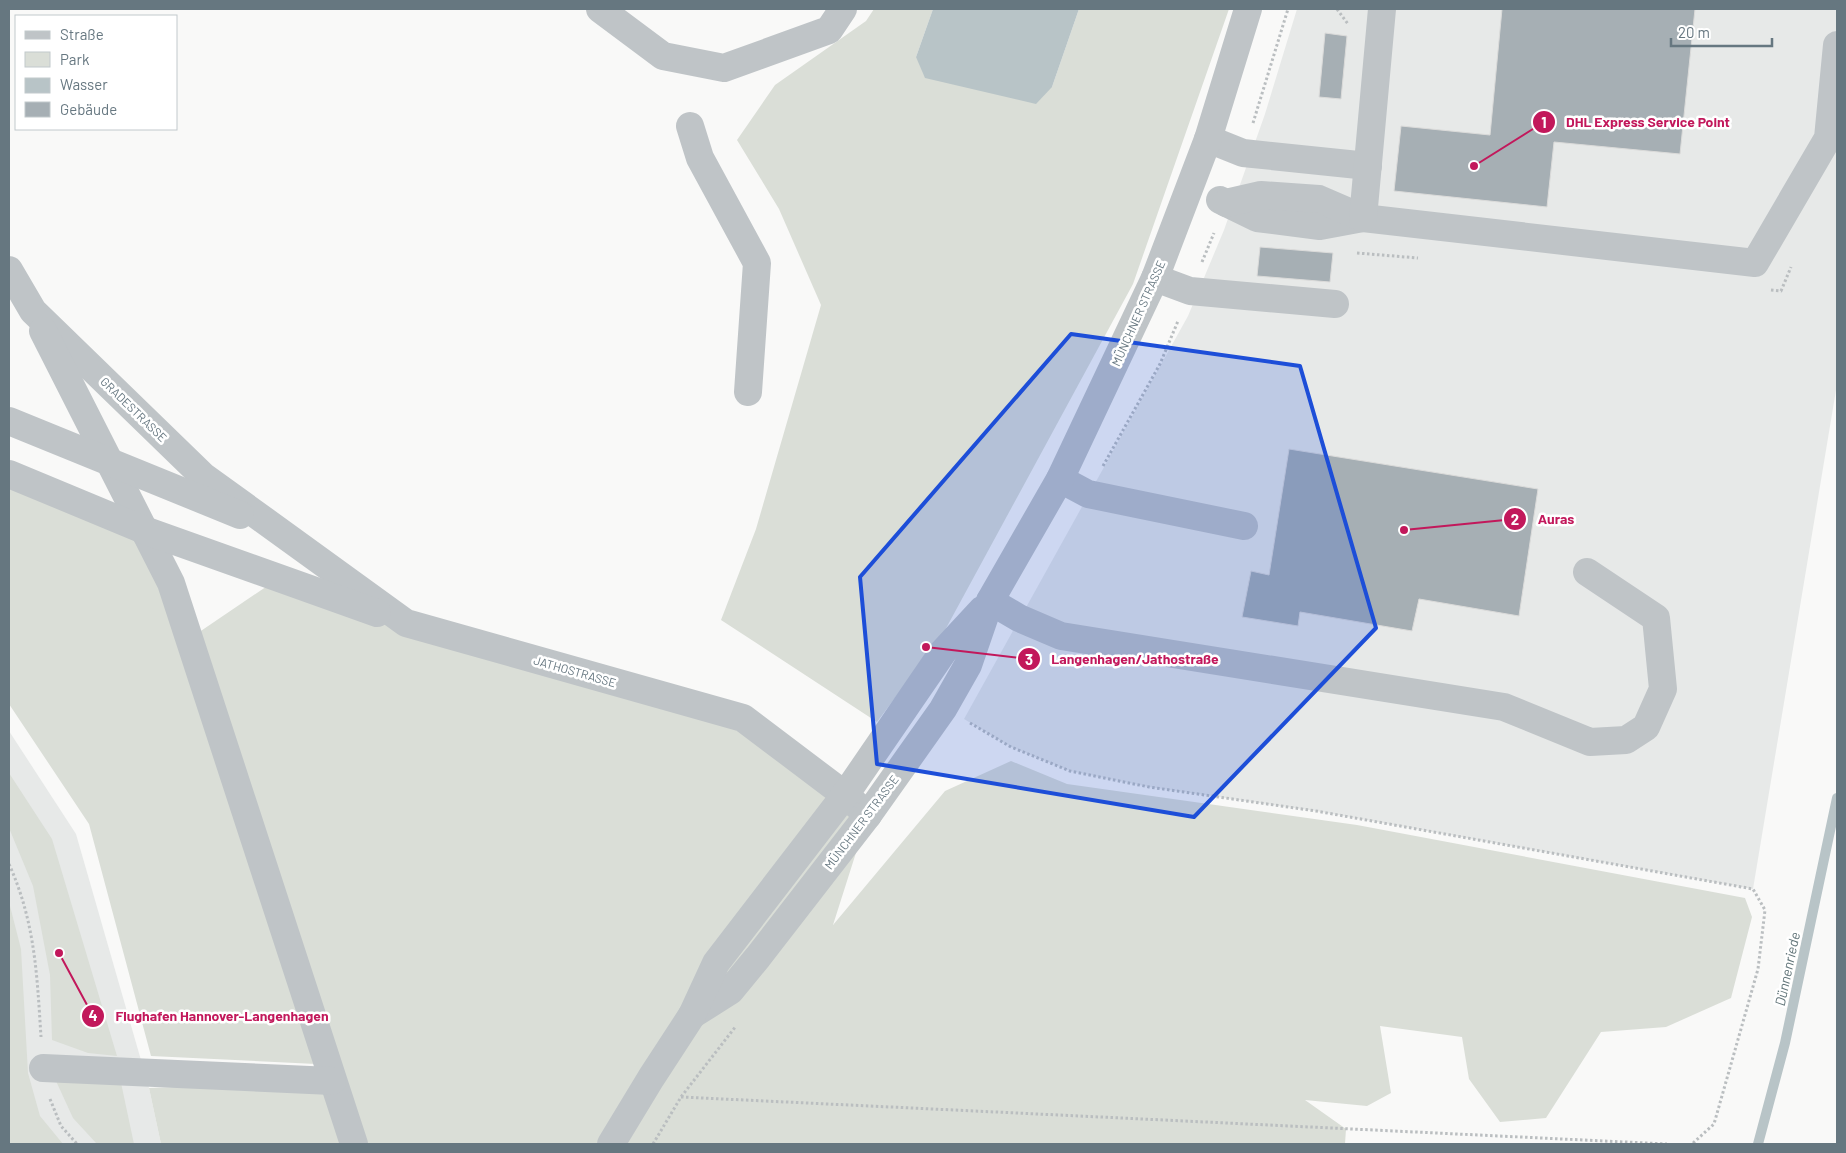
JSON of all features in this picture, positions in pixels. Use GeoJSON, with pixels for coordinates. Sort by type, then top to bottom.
{"type":"FeatureCollection","features":[{"type":"Feature","properties":{"kind":"street"},"geometry":{"type":"LineString","coordinates":[[600,9],[663,56],[724,68],[829,30],[843,9]]}},
{"type":"Feature","properties":{"kind":"street","name":"MÜNCHNER STRASSE"},"geometry":{"type":"LineString","coordinates":[[692,1015],[730,991],[868,815],[943,709],[968,665],[990,601],[1060,479],[1155,278],[1208,139],[1248,9]]}},
{"type":"Feature","properties":{"kind":"street"},"geometry":{"type":"LineString","coordinates":[[1364,218],[1382,9]]}},
{"type":"Feature","properties":{"kind":"street"},"geometry":{"type":"LineString","coordinates":[[1190,190],[1226,203],[1256,218],[1320,226],[1364,218],[1755,263],[1828,138],[1837,45]]}},
{"type":"Feature","properties":{"kind":"street"},"geometry":{"type":"LineString","coordinates":[[690,126],[700,158],[757,263],[748,392]]}},
{"type":"Feature","properties":{"kind":"street"},"geometry":{"type":"LineString","coordinates":[[1208,139],[1243,153],[1368,166]]}},
{"type":"Feature","properties":{"kind":"street","name":"GRADESTRASSE"},"geometry":{"type":"LineString","coordinates":[[9,270],[34,312],[203,476],[278,530]]}},
{"type":"Feature","properties":{"kind":"street"},"geometry":{"type":"LineString","coordinates":[[1155,278],[1190,291],[1335,304]]}},
{"type":"Feature","properties":{"kind":"street"},"geometry":{"type":"LineString","coordinates":[[34,312],[171,583],[354,1144]]}},
{"type":"Feature","properties":{"kind":"street"},"geometry":{"type":"LineString","coordinates":[[9,421],[110,464],[278,530]]}},
{"type":"Feature","properties":{"kind":"street"},"geometry":{"type":"LineString","coordinates":[[9,474],[144,530],[406,623]]}},
{"type":"Feature","properties":{"kind":"street"},"geometry":{"type":"LineString","coordinates":[[1060,479],[1088,494],[1244,526]]}},
{"type":"Feature","properties":{"kind":"street","name":"JATHOSTRASSE"},"geometry":{"type":"LineString","coordinates":[[278,530],[406,623],[743,718],[845,795],[868,815]]}},
{"type":"Feature","properties":{"kind":"street"},"geometry":{"type":"LineString","coordinates":[[990,601],[1019,618],[1061,636],[1504,707],[1590,742],[1626,740],[1646,727],[1663,689],[1656,618],[1587,572]]}},
{"type":"Feature","properties":{"kind":"street","name":"MÜNCHNER STRASSE"},"geometry":{"type":"LineString","coordinates":[[612,1144],[651,1078],[692,1015],[716,963],[845,795],[943,652],[990,601]]}},
{"type":"Feature","properties":{"kind":"street"},"geometry":{"type":"LineString","coordinates":[[43,1068],[332,1081]]}},
{"type":"Feature","properties":{"kind":"path"},"geometry":{"type":"LineString","coordinates":[[943,709],[1011,747],[1070,771],[1149,787],[1316,811],[1753,889],[1765,910],[1758,969],[1714,1124],[1692,1144]]}},
{"type":"Feature","properties":{"kind":"path"},"geometry":{"type":"LineString","coordinates":[[9,864],[30,926],[36,970],[43,1068],[49,1096],[61,1126],[77,1144]]}},
{"type":"Feature","properties":{"kind":"path"},"geometry":{"type":"LineString","coordinates":[[651,1078],[681,1097],[1667,1144]]}},
{"type":"Feature","properties":{"kind":"path"},"geometry":{"type":"LineString","coordinates":[[1698,1139],[1701,1144]]}},
{"type":"Feature","properties":{"kind":"highlighted area"},"geometry":{"type":"Polygon","coordinates":[[[1071,334],[1300,366],[1376,628],[1194,817],[877,764],[860,577],[1071,334]]]}},
{"type":"Feature","properties":{"kind":"shaded area"},"geometry":{"type":"Polygon","coordinates":[[[1297,9],[1837,9],[1837,384],[1753,889],[1316,811],[1149,787],[1070,771],[1011,747],[964,719],[1188,316],[1224,230],[1265,114],[1297,9]]]}},
{"type":"Feature","properties":{"kind":"shaded area"},"geometry":{"type":"Polygon","coordinates":[[[9,731],[76,834],[149,1088],[161,1144],[9,1144],[9,731]]]}},
{"type":"Feature","properties":{"kind":"green space"},"geometry":{"type":"Polygon","coordinates":[[[874,9],[933,9],[916,57],[1052,87],[1079,9],[1229,9],[1133,284],[944,632],[877,722],[721,620],[756,529],[821,305],[779,209],[737,140],[775,85],[866,21],[874,9]]]}},
{"type":"Feature","properties":{"kind":"green space"},"geometry":{"type":"Polygon","coordinates":[[[9,484],[139,537],[163,587],[316,1064],[151,1056],[89,824],[9,704],[9,484]]]}},
{"type":"Feature","properties":{"kind":"green space"},"geometry":{"type":"Polygon","coordinates":[[[279,578],[743,718],[868,815],[833,925],[945,791],[1011,761],[1067,784],[1357,825],[1745,898],[1752,917],[1731,998],[1666,1027],[1601,1032],[1546,1118],[1500,1122],[1469,1079],[1462,1037],[1380,1026],[1391,1093],[1367,1106],[1305,1100],[1346,1129],[1345,1144],[161,1144],[149,1088],[332,1081],[189,639],[279,578]]]}},
{"type":"Feature","properties":{"kind":"green space"},"geometry":{"type":"Polygon","coordinates":[[[9,773],[52,839],[117,1056],[88,1053],[52,1040],[50,975],[33,886],[9,828],[9,773]]]}},
{"type":"Feature","properties":{"kind":"green space"},"geometry":{"type":"Polygon","coordinates":[[[9,902],[21,949],[28,1073],[40,1116],[63,1144],[9,1144],[9,902]]]}},
{"type":"Feature","properties":{"kind":"green space"},"geometry":{"type":"Polygon","coordinates":[[[120,1078],[134,1144],[97,1144],[73,1118],[56,1081],[120,1078]]]}},
{"type":"Feature","properties":{"kind":"water"},"geometry":{"type":"Polygon","coordinates":[[[933,9],[1079,9],[1052,87],[1036,104],[925,78],[916,57],[933,9]]]}},
{"type":"Feature","properties":{"kind":"building"},"geometry":{"type":"Polygon","coordinates":[[[1502,9],[1695,9],[1680,154],[1554,142],[1547,207],[1394,191],[1401,126],[1490,135],[1502,9]]]}},
{"type":"Feature","properties":{"kind":"building"},"geometry":{"type":"Polygon","coordinates":[[[1325,33],[1347,36],[1341,99],[1319,97],[1325,33]]]}},
{"type":"Feature","properties":{"kind":"building"},"geometry":{"type":"Polygon","coordinates":[[[1260,247],[1333,253],[1330,282],[1257,276],[1260,247]]]}},
{"type":"Feature","properties":{"kind":"building"},"geometry":{"type":"Polygon","coordinates":[[[1289,449],[1538,489],[1519,616],[1419,599],[1412,631],[1300,612],[1298,626],[1242,617],[1251,571],[1269,575],[1289,449]]]}},
{"type":"Feature","properties":{"kind":"waterway","name":"Dünnenriede"},"geometry":{"type":"LineString","coordinates":[[1758,1144],[1785,1043],[1837,798]]}},
{"type":"Feature","properties":{"kind":"place","name":"DHL Express Service Point"},"geometry":{"type":"Point","coordinates":[1474,166]}},
{"type":"Feature","properties":{"kind":"place","name":"Auras"},"geometry":{"type":"Point","coordinates":[1404,530]}},
{"type":"Feature","properties":{"kind":"place","name":"Langenhagen/Jathostraße"},"geometry":{"type":"Point","coordinates":[926,647]}},
{"type":"Feature","properties":{"kind":"place","name":"Flughafen Hannover-Langenhagen"},"geometry":{"type":"Point","coordinates":[59,953]}}]}
